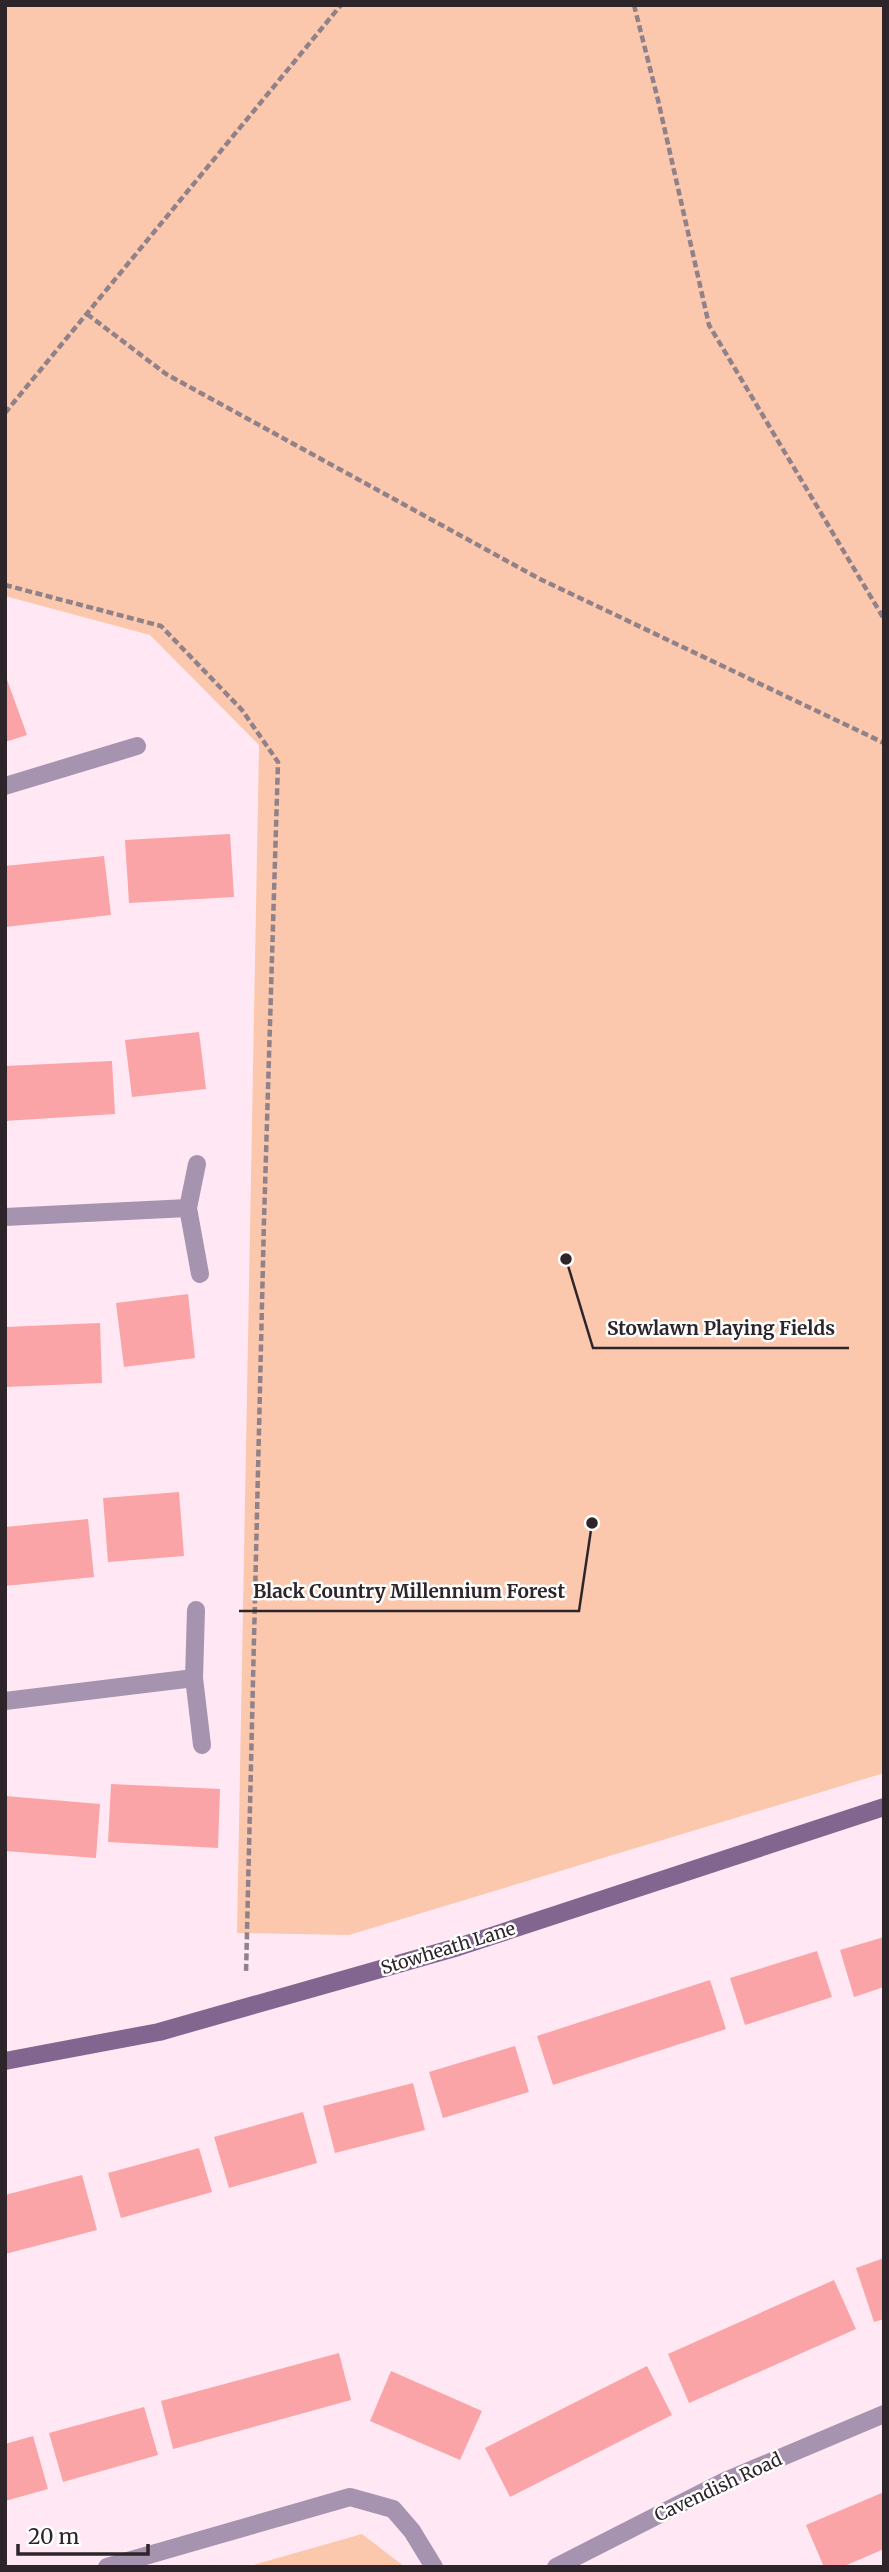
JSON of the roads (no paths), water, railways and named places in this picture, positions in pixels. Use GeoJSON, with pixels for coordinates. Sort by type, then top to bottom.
{"type":"FeatureCollection","features":[{"type":"Feature","properties":{"kind":"street"},"geometry":{"type":"LineString","coordinates":[[5,786],[137,746]]}},
{"type":"Feature","properties":{"kind":"street"},"geometry":{"type":"LineString","coordinates":[[197,1164],[188,1209],[200,1274]]}},
{"type":"Feature","properties":{"kind":"street"},"geometry":{"type":"LineString","coordinates":[[5,1217],[188,1209]]}},
{"type":"Feature","properties":{"kind":"street"},"geometry":{"type":"LineString","coordinates":[[196,1610],[194,1678],[202,1745]]}},
{"type":"Feature","properties":{"kind":"street"},"geometry":{"type":"LineString","coordinates":[[5,1701],[194,1678]]}},
{"type":"Feature","properties":{"kind":"street","name":"Stowheath Lane"},"geometry":{"type":"LineString","coordinates":[[5,2061],[159,2032],[458,1947],[884,1807]]}},
{"type":"Feature","properties":{"kind":"street","name":"Cavendish Road"},"geometry":{"type":"LineString","coordinates":[[555,2567],[725,2481],[884,2414]]}},
{"type":"Feature","properties":{"kind":"street"},"geometry":{"type":"LineString","coordinates":[[107,2567],[350,2497],[393,2509],[412,2531],[435,2567]]}},
{"type":"Feature","properties":{"kind":"place","name":"Stowlawn Playing Fields"},"geometry":{"type":"Point","coordinates":[566,1259]}},
{"type":"Feature","properties":{"kind":"place","name":"Black Country Millennium Forest"},"geometry":{"type":"Point","coordinates":[592,1523]}}]}
